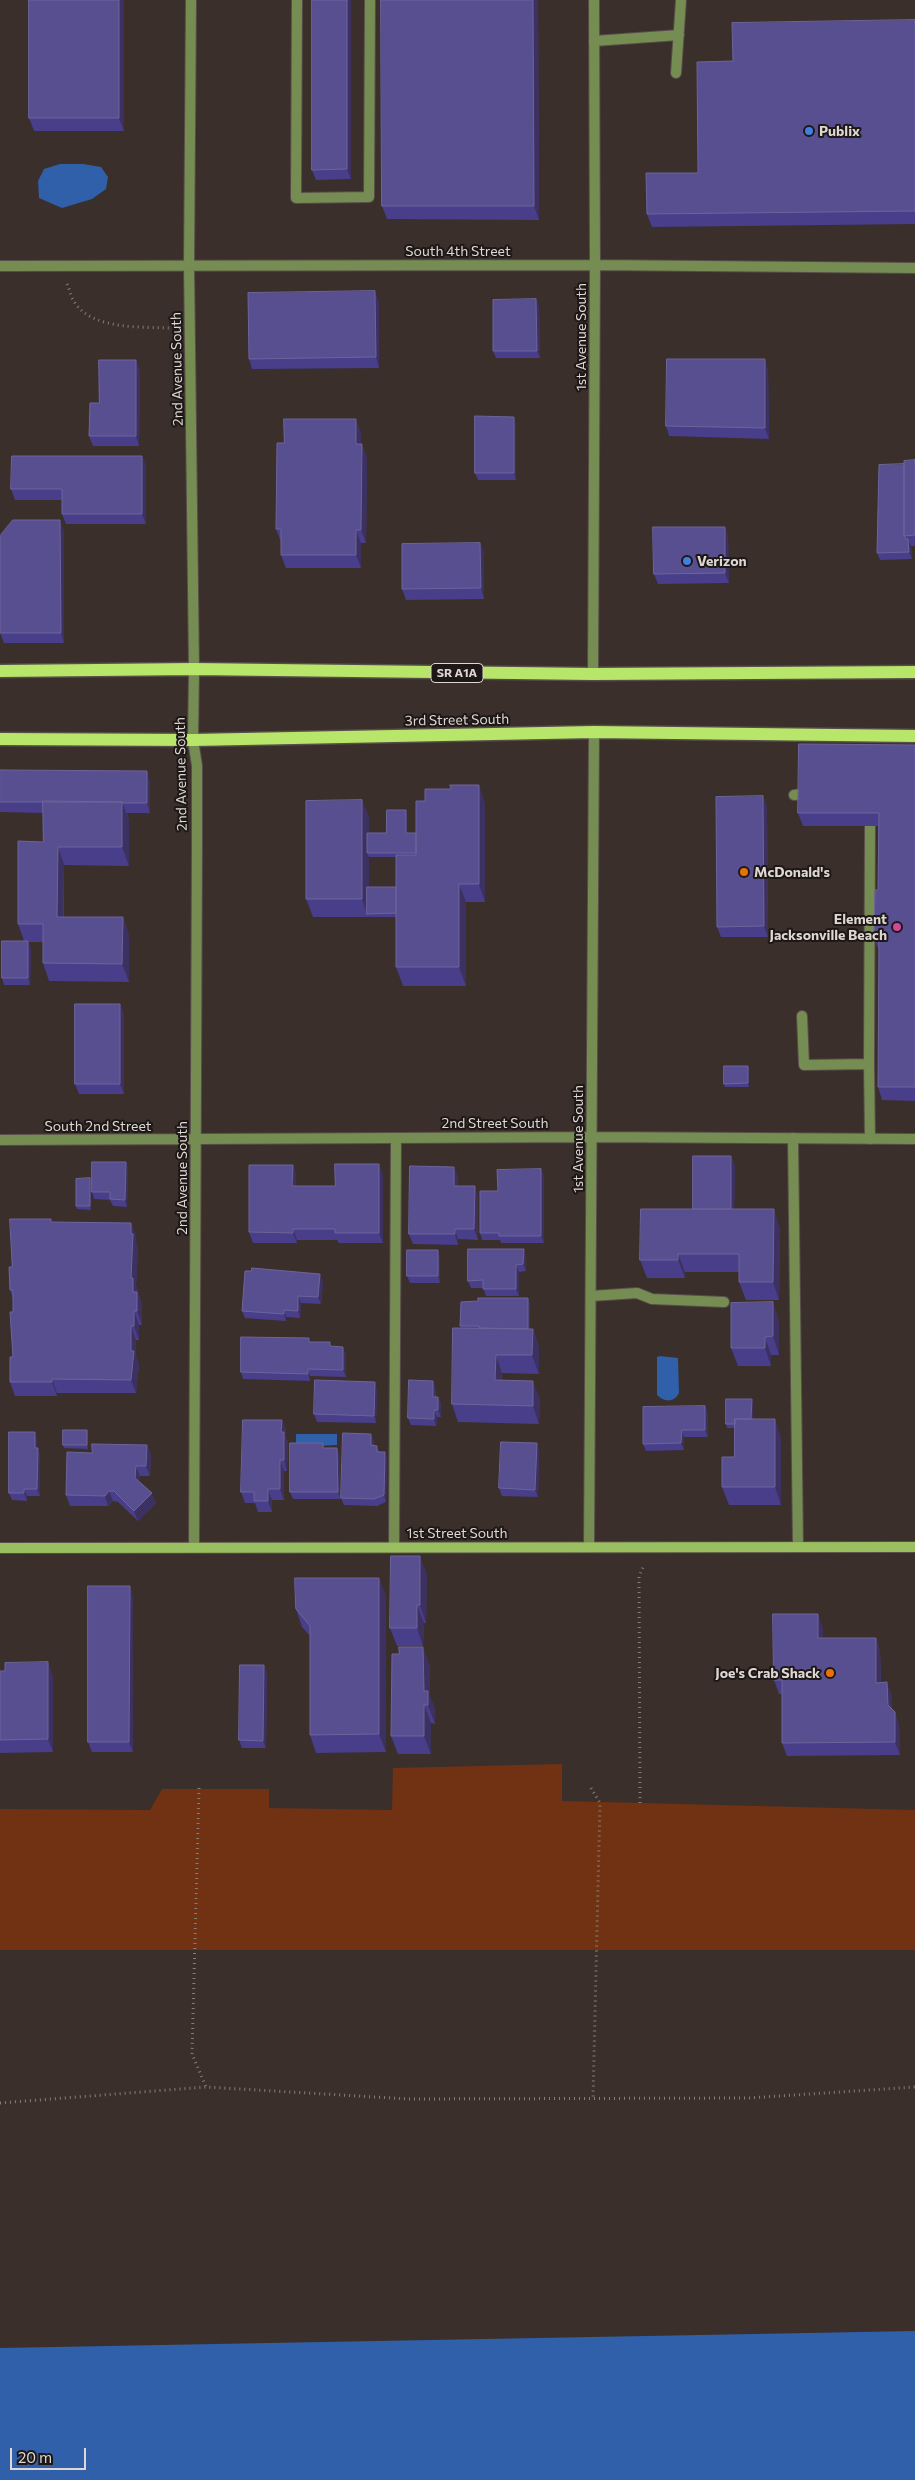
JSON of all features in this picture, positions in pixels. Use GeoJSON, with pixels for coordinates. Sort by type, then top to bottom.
{"type":"FeatureCollection","features":[{"type":"Feature","properties":{"kind":"main road","name":"SR A1A"},"geometry":{"type":"LineString","coordinates":[[0,671],[194,669],[593,674],[915,672]]}},
{"type":"Feature","properties":{"kind":"main road","name":"3rd Street South"},"geometry":{"type":"LineString","coordinates":[[0,739],[193,740],[594,732],[915,736]]}},
{"type":"Feature","properties":{"kind":"street","name":"2nd Avenue South"},"geometry":{"type":"LineString","coordinates":[[191,0],[189,265],[194,669],[193,740],[197,776],[194,1547]]}},
{"type":"Feature","properties":{"kind":"street"},"geometry":{"type":"LineString","coordinates":[[297,0],[296,198],[369,197],[370,0]]}},
{"type":"Feature","properties":{"kind":"street","name":"1st Avenue South"},"geometry":{"type":"LineString","coordinates":[[593,674],[594,0]]}},
{"type":"Feature","properties":{"kind":"street"},"geometry":{"type":"LineString","coordinates":[[676,73],[681,0]]}},
{"type":"Feature","properties":{"kind":"street"},"geometry":{"type":"LineString","coordinates":[[594,41],[679,34]]}},
{"type":"Feature","properties":{"kind":"street","name":"South 4th Street"},"geometry":{"type":"LineString","coordinates":[[0,266],[595,265],[915,268]]}},
{"type":"Feature","properties":{"kind":"street","name":"1st Avenue South"},"geometry":{"type":"LineString","coordinates":[[589,1547],[594,732]]}},
{"type":"Feature","properties":{"kind":"street"},"geometry":{"type":"LineString","coordinates":[[870,826],[870,1139]]}},
{"type":"Feature","properties":{"kind":"street"},"geometry":{"type":"LineString","coordinates":[[802,1016],[804,1065],[869,1064]]}},
{"type":"Feature","properties":{"kind":"street","name":"2nd Street South"},"geometry":{"type":"LineString","coordinates":[[196,1139],[592,1136],[915,1139]]}},
{"type":"Feature","properties":{"kind":"street"},"geometry":{"type":"LineString","coordinates":[[394,1547],[396,1138]]}},
{"type":"Feature","properties":{"kind":"street"},"geometry":{"type":"LineString","coordinates":[[794,1138],[798,1547]]}},
{"type":"Feature","properties":{"kind":"street","name":"South 2nd Street"},"geometry":{"type":"LineString","coordinates":[[0,1140],[196,1139]]}},
{"type":"Feature","properties":{"kind":"street"},"geometry":{"type":"LineString","coordinates":[[591,1296],[637,1293],[652,1299],[724,1302]]}},
{"type":"Feature","properties":{"kind":"street","name":"1st Street South"},"geometry":{"type":"LineString","coordinates":[[0,1548],[915,1547]]}},
{"type":"Feature","properties":{"kind":"path"},"geometry":{"type":"LineString","coordinates":[[59,265],[75,304],[97,320],[123,326],[190,329]]}},
{"type":"Feature","properties":{"kind":"path"},"geometry":{"type":"LineString","coordinates":[[640,1803],[639,1577],[643,1567]]}},
{"type":"Feature","properties":{"kind":"path"},"geometry":{"type":"LineString","coordinates":[[199,1788],[192,2054],[206,2087]]}},
{"type":"Feature","properties":{"kind":"path"},"geometry":{"type":"LineString","coordinates":[[591,1788],[600,1803],[593,2098]]}},
{"type":"Feature","properties":{"kind":"path"},"geometry":{"type":"LineString","coordinates":[[0,2103],[206,2087],[409,2099],[749,2098],[915,2087]]}},
{"type":"Feature","properties":{"kind":"shaded area"},"geometry":{"type":"Polygon","coordinates":[[[562,1764],[562,1801],[915,1810],[915,1950],[0,1950],[0,1809],[150,1810],[162,1789],[269,1789],[269,1808],[392,1810],[393,1768],[562,1764]]]}},
{"type":"Feature","properties":{"kind":"water"},"geometry":{"type":"Polygon","coordinates":[[[60,164],[83,164],[101,167],[108,177],[106,189],[92,199],[62,208],[39,198],[38,181],[44,169],[60,164]]]}},
{"type":"Feature","properties":{"kind":"water"},"geometry":{"type":"Polygon","coordinates":[[[657,1357],[678,1358],[679,1393],[672,1400],[663,1399],[657,1395],[657,1357]]]}},
{"type":"Feature","properties":{"kind":"water"},"geometry":{"type":"Polygon","coordinates":[[[296,1434],[337,1434],[337,1445],[296,1447],[296,1434]]]}},
{"type":"Feature","properties":{"kind":"water"},"geometry":{"type":"Polygon","coordinates":[[[915,2331],[915,2480],[0,2480],[0,2348],[915,2331]]]}},
{"type":"Feature","properties":{"kind":"building"},"geometry":{"type":"Polygon","coordinates":[[[29,0],[119,0],[119,118],[29,118],[29,0]]]}},
{"type":"Feature","properties":{"kind":"building"},"geometry":{"type":"Polygon","coordinates":[[[312,0],[347,0],[347,169],[312,170],[312,0]]]}},
{"type":"Feature","properties":{"kind":"building"},"geometry":{"type":"Polygon","coordinates":[[[381,0],[533,0],[534,206],[382,206],[381,0]]]}},
{"type":"Feature","properties":{"kind":"building","name":"Publix"},"geometry":{"type":"Polygon","coordinates":[[[915,20],[915,211],[647,214],[646,173],[698,173],[697,62],[733,61],[732,23],[915,20]]]}},
{"type":"Feature","properties":{"kind":"building"},"geometry":{"type":"Polygon","coordinates":[[[375,291],[376,357],[249,359],[248,293],[375,291]]]}},
{"type":"Feature","properties":{"kind":"building"},"geometry":{"type":"Polygon","coordinates":[[[536,299],[537,351],[493,351],[493,300],[536,299]]]}},
{"type":"Feature","properties":{"kind":"building"},"geometry":{"type":"Polygon","coordinates":[[[667,359],[765,359],[765,428],[666,426],[667,359]]]}},
{"type":"Feature","properties":{"kind":"building"},"geometry":{"type":"Polygon","coordinates":[[[99,360],[136,360],[136,436],[89,436],[90,403],[99,403],[99,360]]]}},
{"type":"Feature","properties":{"kind":"building"},"geometry":{"type":"Polygon","coordinates":[[[475,416],[514,417],[514,473],[475,473],[475,416]]]}},
{"type":"Feature","properties":{"kind":"building"},"geometry":{"type":"Polygon","coordinates":[[[284,419],[356,419],[356,444],[362,444],[361,530],[356,530],[356,555],[281,555],[281,529],[276,529],[277,443],[284,443],[284,419]]]}},
{"type":"Feature","properties":{"kind":"building"},"geometry":{"type":"Polygon","coordinates":[[[12,456],[142,456],[142,514],[62,514],[62,489],[11,489],[12,456]]]}},
{"type":"Feature","properties":{"kind":"building"},"geometry":{"type":"Polygon","coordinates":[[[915,460],[915,535],[904,536],[904,461],[915,460]]]}},
{"type":"Feature","properties":{"kind":"building"},"geometry":{"type":"Polygon","coordinates":[[[904,464],[904,536],[908,539],[909,552],[877,553],[879,465],[904,464]]]}},
{"type":"Feature","properties":{"kind":"building"},"geometry":{"type":"Polygon","coordinates":[[[13,520],[60,520],[61,633],[0,633],[0,536],[13,520]]]}},
{"type":"Feature","properties":{"kind":"building"},"geometry":{"type":"Polygon","coordinates":[[[653,527],[725,527],[725,573],[654,574],[653,527]]]}},
{"type":"Feature","properties":{"kind":"building"},"geometry":{"type":"Polygon","coordinates":[[[480,543],[481,588],[402,589],[402,544],[480,543]]]}},
{"type":"Feature","properties":{"kind":"building","name":"Element Jacksonville Beach"},"geometry":{"type":"Polygon","coordinates":[[[799,744],[915,745],[915,1087],[878,1087],[879,938],[874,938],[875,890],[878,890],[879,813],[798,813],[799,744]]]}},
{"type":"Feature","properties":{"kind":"building"},"geometry":{"type":"Polygon","coordinates":[[[0,770],[147,771],[147,803],[0,802],[0,770]]]}},
{"type":"Feature","properties":{"kind":"building"},"geometry":{"type":"Polygon","coordinates":[[[450,785],[479,785],[479,884],[459,884],[459,967],[396,967],[396,855],[416,855],[416,801],[425,801],[425,789],[451,789],[450,785]]]}},
{"type":"Feature","properties":{"kind":"building","name":"McDonald's"},"geometry":{"type":"Polygon","coordinates":[[[763,796],[764,926],[717,927],[716,797],[763,796]]]}},
{"type":"Feature","properties":{"kind":"building"},"geometry":{"type":"Polygon","coordinates":[[[362,800],[362,899],[306,899],[306,801],[362,800]]]}},
{"type":"Feature","properties":{"kind":"building"},"geometry":{"type":"Polygon","coordinates":[[[43,801],[122,802],[122,847],[58,847],[57,917],[123,917],[122,964],[43,963],[43,924],[18,924],[18,841],[43,842],[43,801]]]}},
{"type":"Feature","properties":{"kind":"building"},"geometry":{"type":"Polygon","coordinates":[[[387,810],[406,810],[406,833],[416,833],[416,853],[367,853],[367,833],[386,833],[387,810]]]}},
{"type":"Feature","properties":{"kind":"building"},"geometry":{"type":"Polygon","coordinates":[[[367,887],[396,887],[396,913],[367,914],[367,887]]]}},
{"type":"Feature","properties":{"kind":"building"},"geometry":{"type":"Polygon","coordinates":[[[2,941],[28,941],[28,978],[2,978],[2,941]]]}},
{"type":"Feature","properties":{"kind":"building"},"geometry":{"type":"Polygon","coordinates":[[[75,1004],[120,1004],[120,1084],[75,1084],[75,1004]]]}},
{"type":"Feature","properties":{"kind":"building"},"geometry":{"type":"Polygon","coordinates":[[[724,1066],[748,1066],[748,1083],[724,1084],[724,1066]]]}},
{"type":"Feature","properties":{"kind":"building"},"geometry":{"type":"Polygon","coordinates":[[[693,1156],[731,1156],[731,1209],[693,1209],[693,1156]]]}},
{"type":"Feature","properties":{"kind":"building"},"geometry":{"type":"Polygon","coordinates":[[[92,1162],[126,1162],[125,1200],[110,1199],[110,1192],[92,1192],[92,1162]]]}},
{"type":"Feature","properties":{"kind":"building"},"geometry":{"type":"Polygon","coordinates":[[[335,1164],[379,1164],[379,1233],[335,1233],[335,1229],[293,1229],[293,1233],[249,1232],[249,1165],[293,1165],[292,1186],[335,1186],[335,1164]]]}},
{"type":"Feature","properties":{"kind":"building"},"geometry":{"type":"Polygon","coordinates":[[[410,1166],[454,1167],[454,1186],[475,1186],[474,1229],[455,1229],[455,1234],[409,1234],[410,1166]]]}},
{"type":"Feature","properties":{"kind":"building"},"geometry":{"type":"Polygon","coordinates":[[[541,1169],[541,1236],[499,1236],[499,1233],[480,1233],[480,1191],[498,1191],[497,1170],[541,1169]]]}},
{"type":"Feature","properties":{"kind":"building"},"geometry":{"type":"Polygon","coordinates":[[[90,1178],[90,1206],[76,1206],[76,1179],[90,1178]]]}},
{"type":"Feature","properties":{"kind":"building"},"geometry":{"type":"Polygon","coordinates":[[[641,1209],[774,1209],[773,1282],[739,1282],[739,1254],[678,1254],[678,1260],[640,1260],[641,1209]]]}},
{"type":"Feature","properties":{"kind":"building"},"geometry":{"type":"Polygon","coordinates":[[[10,1219],[51,1219],[51,1222],[131,1223],[131,1234],[133,1234],[131,1278],[133,1278],[133,1292],[137,1292],[137,1311],[134,1311],[134,1326],[131,1326],[131,1351],[134,1351],[131,1380],[52,1379],[52,1382],[10,1382],[10,1357],[13,1357],[10,1312],[13,1312],[13,1290],[10,1290],[9,1267],[12,1267],[10,1219]]]}},
{"type":"Feature","properties":{"kind":"building"},"geometry":{"type":"Polygon","coordinates":[[[468,1249],[524,1249],[523,1264],[516,1265],[516,1289],[483,1289],[483,1280],[468,1281],[468,1249]]]}},
{"type":"Feature","properties":{"kind":"building"},"geometry":{"type":"Polygon","coordinates":[[[407,1250],[438,1250],[438,1276],[407,1276],[407,1250]]]}},
{"type":"Feature","properties":{"kind":"building"},"geometry":{"type":"Polygon","coordinates":[[[252,1268],[320,1274],[318,1297],[298,1296],[298,1311],[284,1310],[284,1314],[242,1311],[245,1271],[251,1271],[252,1268]]]}},
{"type":"Feature","properties":{"kind":"building"},"geometry":{"type":"Polygon","coordinates":[[[478,1298],[528,1298],[528,1329],[460,1326],[461,1302],[478,1301],[478,1298]]]}},
{"type":"Feature","properties":{"kind":"building"},"geometry":{"type":"Polygon","coordinates":[[[773,1302],[773,1336],[765,1337],[765,1348],[731,1348],[731,1303],[773,1302]]]}},
{"type":"Feature","properties":{"kind":"building"},"geometry":{"type":"Polygon","coordinates":[[[453,1328],[533,1329],[532,1355],[496,1355],[495,1380],[533,1381],[533,1406],[452,1404],[453,1328]]]}},
{"type":"Feature","properties":{"kind":"building"},"geometry":{"type":"Polygon","coordinates":[[[241,1337],[309,1338],[309,1342],[330,1342],[330,1346],[343,1347],[343,1370],[308,1369],[308,1374],[241,1372],[241,1337]]]}},
{"type":"Feature","properties":{"kind":"building"},"geometry":{"type":"Polygon","coordinates":[[[315,1380],[375,1382],[374,1416],[314,1414],[315,1380]]]}},
{"type":"Feature","properties":{"kind":"building"},"geometry":{"type":"Polygon","coordinates":[[[409,1380],[433,1381],[433,1397],[438,1397],[438,1410],[434,1410],[434,1419],[408,1418],[409,1380]]]}},
{"type":"Feature","properties":{"kind":"building"},"geometry":{"type":"Polygon","coordinates":[[[726,1399],[752,1399],[751,1419],[735,1419],[735,1424],[726,1424],[726,1399]]]}},
{"type":"Feature","properties":{"kind":"building"},"geometry":{"type":"Polygon","coordinates":[[[705,1406],[705,1430],[682,1430],[681,1443],[643,1444],[643,1407],[705,1406]]]}},
{"type":"Feature","properties":{"kind":"building"},"geometry":{"type":"Polygon","coordinates":[[[735,1419],[775,1419],[775,1487],[722,1487],[722,1457],[734,1457],[735,1419]]]}},
{"type":"Feature","properties":{"kind":"building"},"geometry":{"type":"Polygon","coordinates":[[[243,1420],[282,1420],[281,1432],[284,1432],[284,1460],[280,1460],[280,1489],[268,1489],[268,1501],[254,1501],[254,1492],[241,1492],[243,1420]]]}},
{"type":"Feature","properties":{"kind":"building"},"geometry":{"type":"Polygon","coordinates":[[[63,1430],[87,1430],[87,1445],[63,1445],[63,1430]]]}},
{"type":"Feature","properties":{"kind":"building"},"geometry":{"type":"Polygon","coordinates":[[[9,1432],[35,1432],[35,1448],[38,1448],[37,1489],[24,1489],[24,1493],[9,1493],[9,1432]]]}},
{"type":"Feature","properties":{"kind":"building"},"geometry":{"type":"Polygon","coordinates":[[[343,1433],[371,1434],[371,1445],[377,1446],[377,1452],[385,1452],[384,1495],[374,1499],[341,1498],[343,1433]]]}},
{"type":"Feature","properties":{"kind":"building"},"geometry":{"type":"Polygon","coordinates":[[[501,1442],[537,1443],[535,1490],[499,1488],[501,1442]]]}},
{"type":"Feature","properties":{"kind":"building"},"geometry":{"type":"Polygon","coordinates":[[[290,1443],[323,1443],[323,1448],[337,1448],[338,1492],[290,1492],[290,1443]]]}},
{"type":"Feature","properties":{"kind":"building"},"geometry":{"type":"Polygon","coordinates":[[[92,1444],[147,1445],[146,1466],[136,1466],[135,1478],[152,1493],[134,1511],[114,1491],[109,1491],[105,1496],[66,1495],[67,1452],[92,1453],[92,1444]]]}},
{"type":"Feature","properties":{"kind":"building"},"geometry":{"type":"Polygon","coordinates":[[[391,1556],[420,1556],[420,1605],[417,1605],[417,1628],[390,1628],[391,1556]]]}},
{"type":"Feature","properties":{"kind":"building"},"geometry":{"type":"Polygon","coordinates":[[[295,1578],[379,1578],[379,1734],[310,1735],[310,1626],[296,1609],[295,1578]]]}},
{"type":"Feature","properties":{"kind":"building"},"geometry":{"type":"Polygon","coordinates":[[[88,1586],[130,1586],[129,1742],[88,1742],[88,1586]]]}},
{"type":"Feature","properties":{"kind":"building","name":"Joe's Crab Shack"},"geometry":{"type":"Polygon","coordinates":[[[773,1614],[818,1614],[818,1638],[876,1638],[876,1683],[887,1682],[888,1705],[895,1712],[895,1742],[782,1743],[782,1680],[774,1680],[773,1614]]]}},
{"type":"Feature","properties":{"kind":"building"},"geometry":{"type":"Polygon","coordinates":[[[399,1647],[423,1647],[424,1691],[428,1691],[428,1705],[424,1705],[424,1736],[391,1736],[392,1654],[399,1654],[399,1647]]]}},
{"type":"Feature","properties":{"kind":"building"},"geometry":{"type":"Polygon","coordinates":[[[48,1662],[48,1739],[0,1740],[0,1671],[5,1671],[5,1663],[48,1662]]]}},
{"type":"Feature","properties":{"kind":"building"},"geometry":{"type":"Polygon","coordinates":[[[240,1665],[264,1665],[263,1741],[239,1740],[240,1665]]]}},
{"type":"Feature","properties":{"kind":"place","name":"Publix"},"geometry":{"type":"Point","coordinates":[809,131]}},
{"type":"Feature","properties":{"kind":"place","name":"Verizon"},"geometry":{"type":"Point","coordinates":[687,561]}},
{"type":"Feature","properties":{"kind":"place","name":"McDonald's"},"geometry":{"type":"Point","coordinates":[744,872]}},
{"type":"Feature","properties":{"kind":"place","name":"Element Jacksonville Beach"},"geometry":{"type":"Point","coordinates":[897,927]}},
{"type":"Feature","properties":{"kind":"place","name":"Joe's Crab Shack"},"geometry":{"type":"Point","coordinates":[830,1673]}}]}
